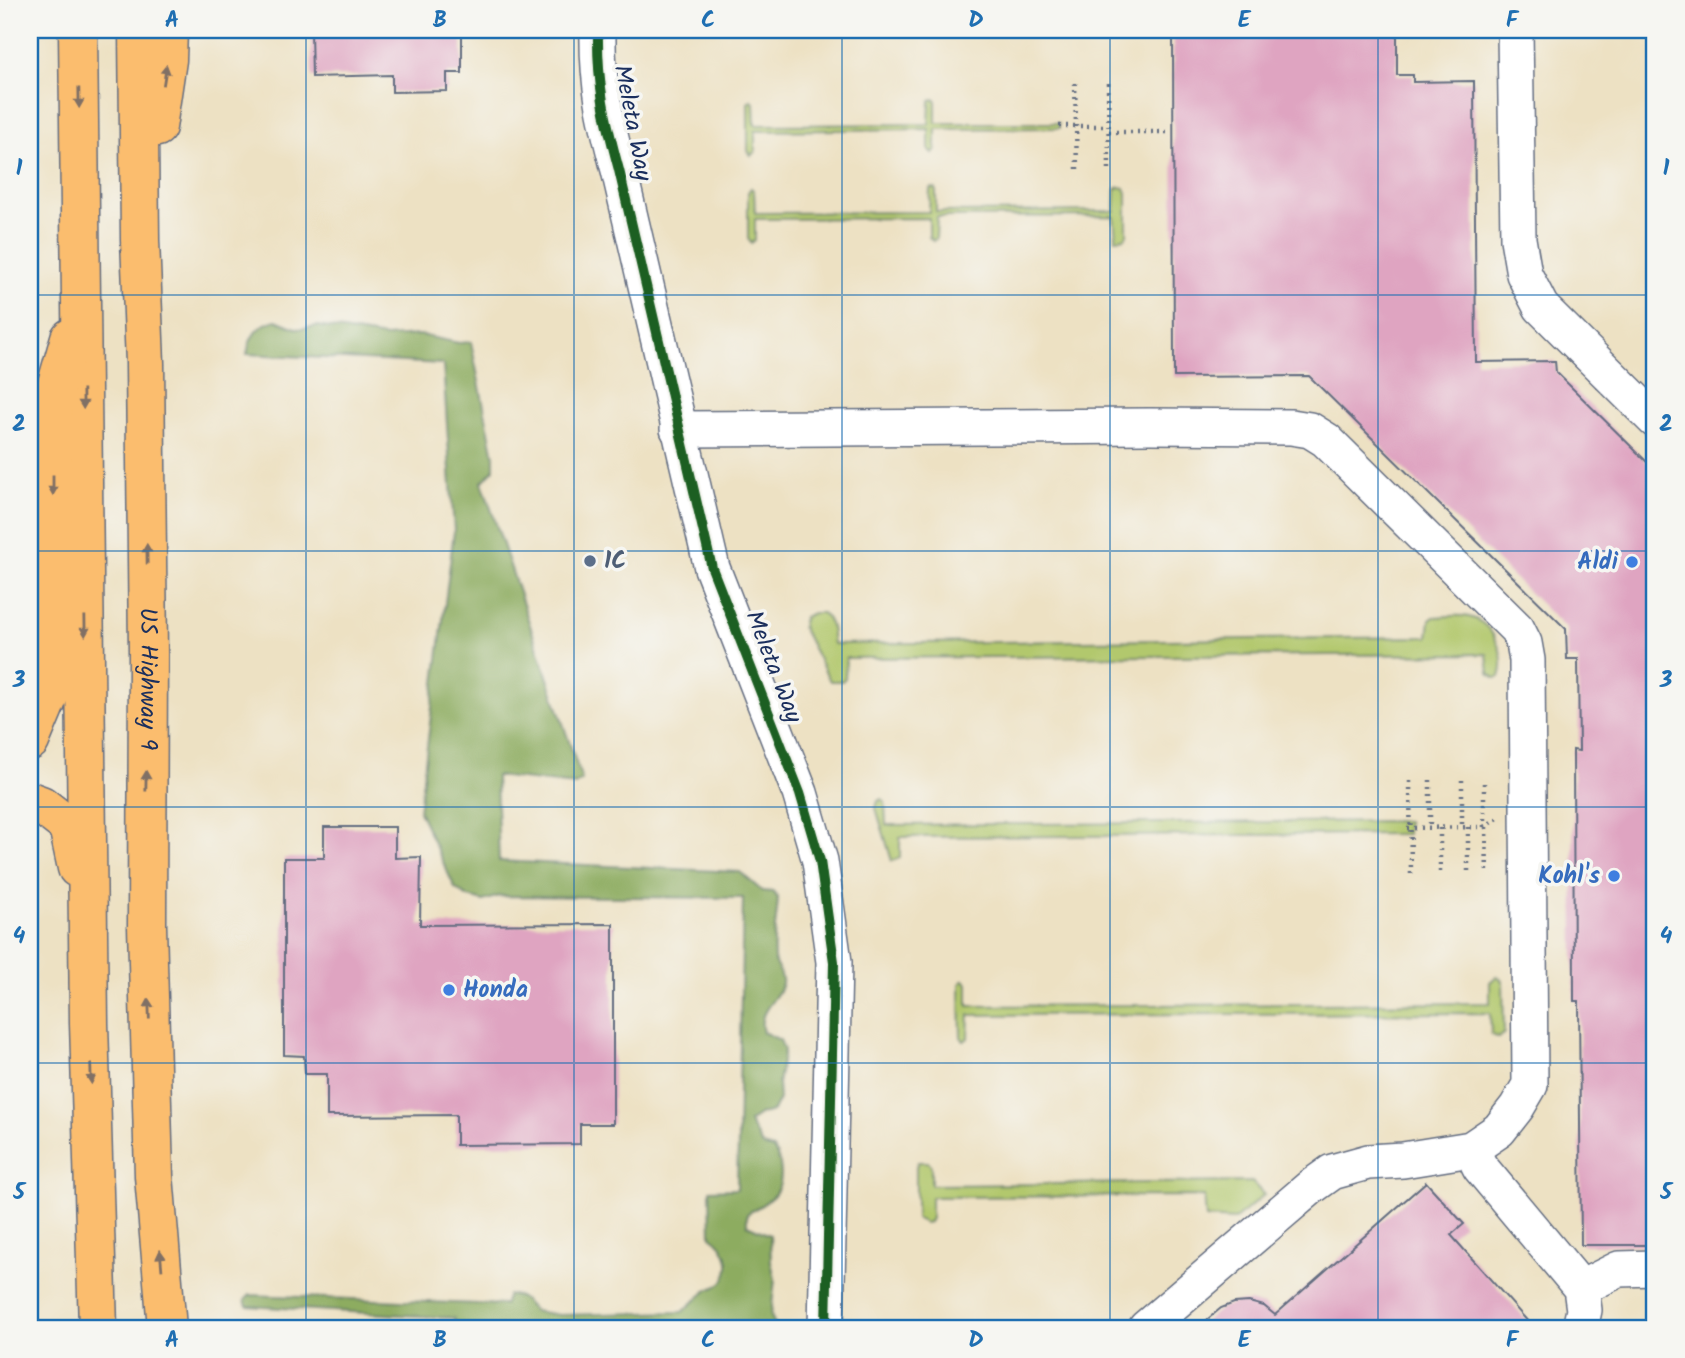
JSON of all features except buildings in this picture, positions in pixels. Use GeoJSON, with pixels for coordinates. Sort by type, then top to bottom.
{"type":"FeatureCollection","features":[{"type":"Feature","properties":{"kind":"highway"},"geometry":{"type":"LineString","coordinates":[[78,30],[89,1023],[98,1328]]}},
{"type":"Feature","properties":{"kind":"highway","name":"US Highway 9"},"geometry":{"type":"LineString","coordinates":[[138,30],[145,390],[147,940],[154,1176],[167,1328]]}},
{"type":"Feature","properties":{"kind":"highway"},"geometry":{"type":"LineString","coordinates":[[140,240],[167,60],[168,30]]}},
{"type":"Feature","properties":{"kind":"highway"},"geometry":{"type":"LineString","coordinates":[[30,741],[53,686],[52,401],[82,299]]}},
{"type":"Feature","properties":{"kind":"highway"},"geometry":{"type":"LineString","coordinates":[[30,802],[40,805],[68,826],[79,877],[89,1023]]}},
{"type":"Feature","properties":{"kind":"street","name":"Meleta Way"},"geometry":{"type":"LineString","coordinates":[[598,30],[597,71],[604,114],[712,568],[800,793],[820,861],[834,962],[826,1328]]}},
{"type":"Feature","properties":{"kind":"street"},"geometry":{"type":"LineString","coordinates":[[1515,30],[1518,239],[1524,274],[1541,307],[1655,420]]}},
{"type":"Feature","properties":{"kind":"street"},"geometry":{"type":"LineString","coordinates":[[678,429],[1136,426],[1291,427],[1310,430],[1326,440],[1517,629],[1524,643],[1527,660],[1530,1084],[1499,1130],[1471,1149],[1403,1160],[1368,1162],[1332,1172],[1146,1328]]}},
{"type":"Feature","properties":{"kind":"street"},"geometry":{"type":"LineString","coordinates":[[1471,1149],[1480,1167],[1581,1288],[1584,1310],[1580,1328]]}},
{"type":"Feature","properties":{"kind":"street"},"geometry":{"type":"LineString","coordinates":[[1581,1288],[1619,1269],[1655,1268]]}},
{"type":"Feature","properties":{"kind":"path"},"geometry":{"type":"LineString","coordinates":[[1075,83],[1077,169]]}},
{"type":"Feature","properties":{"kind":"path"},"geometry":{"type":"LineString","coordinates":[[1108,83],[1109,169]]}},
{"type":"Feature","properties":{"kind":"path"},"geometry":{"type":"LineString","coordinates":[[1059,126],[1108,126]]}},
{"type":"Feature","properties":{"kind":"path"},"geometry":{"type":"LineString","coordinates":[[1109,132],[1170,132]]}},
{"type":"Feature","properties":{"kind":"path"},"geometry":{"type":"LineString","coordinates":[[1410,780],[1411,874]]}},
{"type":"Feature","properties":{"kind":"path"},"geometry":{"type":"LineString","coordinates":[[1430,780],[1430,828]]}},
{"type":"Feature","properties":{"kind":"path"},"geometry":{"type":"LineString","coordinates":[[1462,780],[1468,874]]}},
{"type":"Feature","properties":{"kind":"path"},"geometry":{"type":"LineString","coordinates":[[1484,780],[1487,874]]}},
{"type":"Feature","properties":{"kind":"path"},"geometry":{"type":"LineString","coordinates":[[1409,828],[1485,827],[1505,812]]}},
{"type":"Feature","properties":{"kind":"path"},"geometry":{"type":"LineString","coordinates":[[1440,828],[1440,873]]}},
{"type":"Feature","properties":{"kind":"green space"},"geometry":{"type":"Polygon","coordinates":[[[751,100],[754,103],[755,125],[929,124],[930,101],[936,100],[936,123],[1059,123],[1059,128],[936,129],[936,149],[933,153],[929,149],[929,129],[755,131],[755,152],[751,155],[748,151],[748,103],[751,100]]]}},
{"type":"Feature","properties":{"kind":"green space"},"geometry":{"type":"Polygon","coordinates":[[[751,188],[754,191],[755,213],[929,212],[930,189],[933,188],[936,189],[936,212],[1115,211],[1116,189],[1125,188],[1127,193],[1125,238],[1116,239],[1114,216],[937,217],[936,238],[933,241],[929,237],[929,218],[755,219],[755,240],[751,243],[748,239],[748,192],[751,188]]]}},
{"type":"Feature","properties":{"kind":"green space"},"geometry":{"type":"Polygon","coordinates":[[[276,320],[298,329],[318,326],[385,337],[420,335],[459,343],[471,342],[494,456],[494,469],[482,482],[582,780],[575,785],[496,776],[499,861],[740,872],[762,891],[773,892],[778,898],[774,961],[782,983],[762,1018],[762,1024],[763,1032],[780,1040],[784,1050],[778,1083],[779,1099],[773,1111],[761,1114],[749,1122],[762,1146],[773,1149],[781,1174],[776,1193],[747,1214],[747,1225],[770,1235],[775,1279],[771,1315],[776,1328],[456,1328],[454,1318],[247,1306],[245,1300],[250,1295],[504,1305],[508,1295],[513,1295],[526,1302],[534,1311],[559,1315],[682,1312],[706,1291],[721,1283],[726,1275],[727,1256],[721,1245],[711,1236],[710,1190],[737,1189],[743,898],[499,896],[483,901],[468,897],[455,888],[419,811],[454,531],[443,364],[247,354],[256,332],[276,320]]]}},
{"type":"Feature","properties":{"kind":"green space"},"geometry":{"type":"Polygon","coordinates":[[[822,613],[828,620],[833,644],[1428,637],[1430,620],[1434,617],[1460,616],[1477,620],[1491,632],[1500,650],[1502,668],[1500,677],[1495,678],[1489,673],[1487,654],[846,658],[845,678],[842,681],[830,681],[802,627],[804,617],[822,613]]]}},
{"type":"Feature","properties":{"kind":"green space"},"geometry":{"type":"Polygon","coordinates":[[[882,799],[885,802],[886,825],[1407,821],[1407,834],[900,837],[900,858],[892,861],[876,808],[878,801],[882,799]]]}},
{"type":"Feature","properties":{"kind":"green space"},"geometry":{"type":"Polygon","coordinates":[[[1497,976],[1503,981],[1504,1033],[1498,1038],[1491,1034],[1490,1013],[969,1015],[968,1038],[964,1041],[961,1037],[960,984],[964,980],[968,984],[968,1006],[1490,1003],[1490,982],[1497,976]]]}},
{"type":"Feature","properties":{"kind":"green space"},"geometry":{"type":"Polygon","coordinates":[[[918,1162],[928,1162],[931,1166],[931,1185],[1252,1182],[1264,1195],[1234,1220],[1206,1218],[1204,1196],[931,1197],[931,1218],[924,1223],[916,1218],[918,1162]]]}},
{"type":"Feature","properties":{"kind":"cycle path"},"geometry":{"type":"LineString","coordinates":[[598,30],[599,67],[606,117],[712,568],[800,793],[820,861],[834,962],[826,1328]]}},
{"type":"Feature","properties":{"kind":"place","name":"1C"},"geometry":{"type":"Point","coordinates":[590,561]}},
{"type":"Feature","properties":{"kind":"place","name":"Aldi"},"geometry":{"type":"Point","coordinates":[1632,562]}},
{"type":"Feature","properties":{"kind":"place","name":"Kohl's"},"geometry":{"type":"Point","coordinates":[1614,876]}},
{"type":"Feature","properties":{"kind":"place","name":"Honda"},"geometry":{"type":"Point","coordinates":[449,990]}}]}
